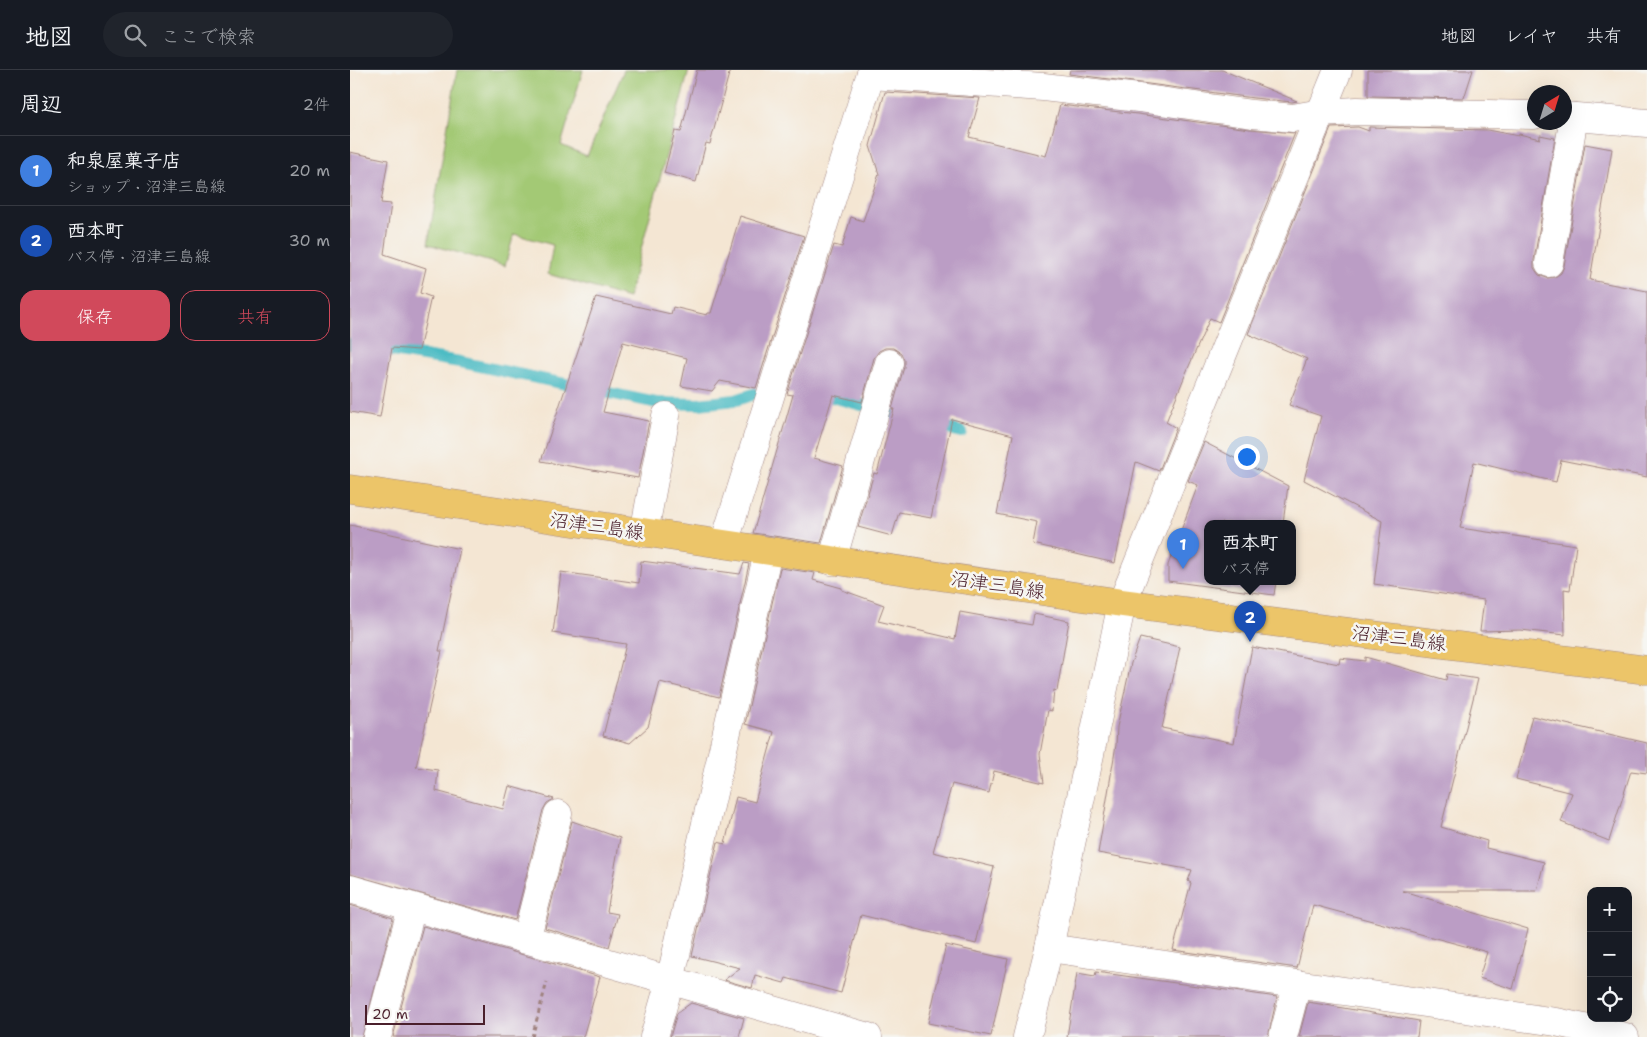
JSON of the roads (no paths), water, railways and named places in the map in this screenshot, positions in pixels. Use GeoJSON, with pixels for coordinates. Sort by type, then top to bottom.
{"type":"FeatureCollection","features":[{"type":"Feature","properties":{"kind":"main road","name":"沼津三島線"},"geometry":{"type":"LineString","coordinates":[[350,489],[768,552],[1122,602],[1647,670]]}},
{"type":"Feature","properties":{"kind":"street"},"geometry":{"type":"LineString","coordinates":[[1027,1037],[1049,948],[1122,602],[1338,70]]}},
{"type":"Feature","properties":{"kind":"street"},"geometry":{"type":"LineString","coordinates":[[724,544],[871,73],[1139,98],[1293,118],[1357,110],[1527,115]]}},
{"type":"Feature","properties":{"kind":"street"},"geometry":{"type":"LineString","coordinates":[[1572,116],[1647,122]]}},
{"type":"Feature","properties":{"kind":"street"},"geometry":{"type":"LineString","coordinates":[[1549,263],[1567,130]]}},
{"type":"Feature","properties":{"kind":"street"},"geometry":{"type":"LineString","coordinates":[[832,561],[889,363]]}},
{"type":"Feature","properties":{"kind":"street"},"geometry":{"type":"LineString","coordinates":[[644,533],[666,416]]}},
{"type":"Feature","properties":{"kind":"street"},"geometry":{"type":"LineString","coordinates":[[654,1037],[670,981],[768,552]]}},
{"type":"Feature","properties":{"kind":"street"},"geometry":{"type":"LineString","coordinates":[[526,940],[558,814]]}},
{"type":"Feature","properties":{"kind":"street"},"geometry":{"type":"LineString","coordinates":[[350,889],[868,1037]]}},
{"type":"Feature","properties":{"kind":"street"},"geometry":{"type":"LineString","coordinates":[[377,1037],[412,907]]}},
{"type":"Feature","properties":{"kind":"street"},"geometry":{"type":"LineString","coordinates":[[1049,948],[1556,1022],[1625,1037]]}},
{"type":"Feature","properties":{"kind":"street"},"geometry":{"type":"LineString","coordinates":[[1283,1037],[1297,984]]}},
{"type":"Feature","properties":{"kind":"waterway"},"geometry":{"type":"LineString","coordinates":[[350,344],[460,362],[657,403],[698,404],[736,400],[754,394]]}},
{"type":"Feature","properties":{"kind":"waterway"},"geometry":{"type":"LineString","coordinates":[[818,393],[909,418]]}},
{"type":"Feature","properties":{"kind":"waterway"},"geometry":{"type":"LineString","coordinates":[[933,425],[962,432]]}},
{"type":"Feature","properties":{"kind":"place","name":"和泉屋菓子店"},"geometry":{"type":"Point","coordinates":[1183,569]}},
{"type":"Feature","properties":{"kind":"place","name":"西本町"},"geometry":{"type":"Point","coordinates":[1250,642]}}]}
